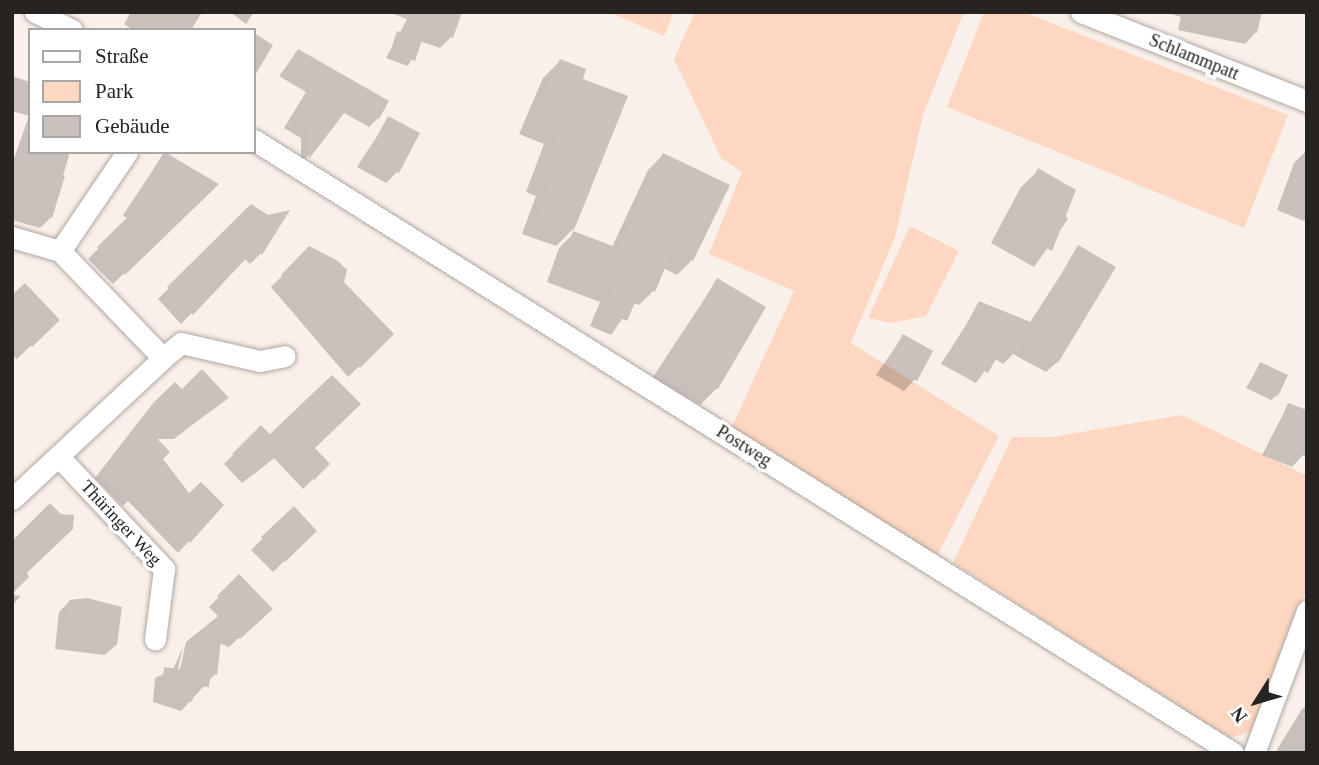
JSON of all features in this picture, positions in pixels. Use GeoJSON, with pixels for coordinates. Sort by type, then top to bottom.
{"type":"FeatureCollection","features":[{"type":"Feature","properties":{"kind":"street"},"geometry":{"type":"LineString","coordinates":[[35,12],[68,28]]}},
{"type":"Feature","properties":{"kind":"street","name":"Schlammpatt"},"geometry":{"type":"LineString","coordinates":[[1081,12],[1307,101]]}},
{"type":"Feature","properties":{"kind":"street","name":"Postweg"},"geometry":{"type":"LineString","coordinates":[[256,141],[1233,753]]}},
{"type":"Feature","properties":{"kind":"street"},"geometry":{"type":"LineString","coordinates":[[60,251],[126,154]]}},
{"type":"Feature","properties":{"kind":"street"},"geometry":{"type":"LineString","coordinates":[[12,237],[60,251],[163,358]]}},
{"type":"Feature","properties":{"kind":"street"},"geometry":{"type":"LineString","coordinates":[[12,499],[181,343],[260,361],[285,356]]}},
{"type":"Feature","properties":{"kind":"street","name":"Thüringer Weg"},"geometry":{"type":"LineString","coordinates":[[59,457],[164,569],[155,639]]}},
{"type":"Feature","properties":{"kind":"street"},"geometry":{"type":"LineString","coordinates":[[1254,753],[1307,611]]}},
{"type":"Feature","properties":{"kind":"green space"},"geometry":{"type":"Polygon","coordinates":[[[608,12],[674,12],[664,36],[608,12]]]}},
{"type":"Feature","properties":{"kind":"green space"},"geometry":{"type":"Polygon","coordinates":[[[695,12],[964,12],[923,115],[895,237],[851,343],[999,436],[937,556],[732,427],[794,291],[709,254],[742,172],[721,158],[674,59],[695,12]]]}},
{"type":"Feature","properties":{"kind":"green space"},"geometry":{"type":"Polygon","coordinates":[[[984,12],[1023,12],[1288,115],[1244,228],[947,107],[984,12]]]}},
{"type":"Feature","properties":{"kind":"green space"},"geometry":{"type":"Polygon","coordinates":[[[910,226],[959,251],[926,316],[891,323],[868,318],[910,226]]]}},
{"type":"Feature","properties":{"kind":"green space"},"geometry":{"type":"Polygon","coordinates":[[[1182,415],[1307,476],[1307,588],[1251,732],[1229,738],[953,563],[1012,437],[1052,437],[1182,415]]]}},
{"type":"Feature","properties":{"kind":"building"},"geometry":{"type":"Polygon","coordinates":[[[389,12],[462,12],[453,38],[389,12]]]}},
{"type":"Feature","properties":{"kind":"building"},"geometry":{"type":"Polygon","coordinates":[[[1202,12],[1262,12],[1257,33],[1201,22],[1202,12]]]}},
{"type":"Feature","properties":{"kind":"building"},"geometry":{"type":"Polygon","coordinates":[[[397,31],[422,40],[415,61],[390,53],[397,31]]]}},
{"type":"Feature","properties":{"kind":"building"},"geometry":{"type":"Polygon","coordinates":[[[298,49],[389,101],[379,119],[351,104],[309,159],[309,129],[291,119],[313,83],[286,67],[298,49]]]}},
{"type":"Feature","properties":{"kind":"building"},"geometry":{"type":"Polygon","coordinates":[[[560,59],[586,69],[583,79],[628,96],[574,230],[538,217],[552,179],[542,175],[560,127],[534,118],[560,59]]]}},
{"type":"Feature","properties":{"kind":"building"},"geometry":{"type":"Polygon","coordinates":[[[388,116],[420,133],[399,173],[367,155],[388,116]]]}},
{"type":"Feature","properties":{"kind":"building"},"geometry":{"type":"Polygon","coordinates":[[[663,153],[730,185],[693,261],[672,251],[655,292],[642,286],[627,321],[604,311],[614,287],[560,267],[573,231],[618,248],[663,153]]]}},
{"type":"Feature","properties":{"kind":"building"},"geometry":{"type":"Polygon","coordinates":[[[163,154],[167,154],[219,184],[125,275],[97,247],[138,207],[132,204],[163,154]]]}},
{"type":"Feature","properties":{"kind":"building"},"geometry":{"type":"Polygon","coordinates":[[[12,160],[65,176],[52,218],[12,206],[12,160]]]}},
{"type":"Feature","properties":{"kind":"building"},"geometry":{"type":"Polygon","coordinates":[[[1038,168],[1076,190],[1052,251],[1006,226],[1038,168]]]}},
{"type":"Feature","properties":{"kind":"building"},"geometry":{"type":"Polygon","coordinates":[[[251,204],[268,215],[290,210],[262,255],[255,249],[193,315],[167,287],[251,204]]]}},
{"type":"Feature","properties":{"kind":"building"},"geometry":{"type":"Polygon","coordinates":[[[1078,245],[1116,267],[1058,363],[1022,343],[1016,354],[1003,347],[988,373],[951,353],[979,301],[1033,323],[1078,245]]]}},
{"type":"Feature","properties":{"kind":"building"},"geometry":{"type":"Polygon","coordinates":[[[309,246],[338,261],[347,270],[344,282],[394,334],[360,368],[281,275],[309,246]]]}},
{"type":"Feature","properties":{"kind":"building"},"geometry":{"type":"Polygon","coordinates":[[[717,278],[766,307],[718,389],[669,360],[717,278]]]}},
{"type":"Feature","properties":{"kind":"building"},"geometry":{"type":"Polygon","coordinates":[[[25,283],[60,320],[32,347],[12,326],[12,295],[25,283]]]}},
{"type":"Feature","properties":{"kind":"building"},"geometry":{"type":"Polygon","coordinates":[[[903,334],[933,351],[917,381],[886,364],[903,334]]]}},
{"type":"Feature","properties":{"kind":"building"},"geometry":{"type":"Polygon","coordinates":[[[1260,362],[1288,375],[1278,396],[1250,383],[1260,362]]]}},
{"type":"Feature","properties":{"kind":"building"},"geometry":{"type":"Polygon","coordinates":[[[202,369],[229,398],[186,429],[146,427],[170,452],[163,459],[189,493],[201,482],[224,505],[190,543],[140,491],[135,496],[105,466],[154,402],[175,382],[182,389],[202,369]]]}},
{"type":"Feature","properties":{"kind":"building"},"geometry":{"type":"Polygon","coordinates":[[[332,375],[361,404],[315,448],[330,464],[314,480],[285,449],[253,475],[232,454],[261,425],[270,434],[332,375]]]}},
{"type":"Feature","properties":{"kind":"building"},"geometry":{"type":"Polygon","coordinates":[[[1288,403],[1307,410],[1307,457],[1272,443],[1288,403]]]}},
{"type":"Feature","properties":{"kind":"building"},"geometry":{"type":"Polygon","coordinates":[[[50,503],[61,514],[74,515],[73,529],[12,587],[12,541],[50,503]]]}},
{"type":"Feature","properties":{"kind":"building"},"geometry":{"type":"Polygon","coordinates":[[[294,506],[317,531],[285,562],[261,537],[294,506]]]}},
{"type":"Feature","properties":{"kind":"building"},"geometry":{"type":"Polygon","coordinates":[[[239,574],[273,609],[240,639],[222,632],[217,675],[210,674],[209,687],[194,686],[192,702],[161,693],[164,667],[180,669],[186,642],[228,608],[217,596],[239,574]]]}},
{"type":"Feature","properties":{"kind":"building"},"geometry":{"type":"Polygon","coordinates":[[[87,598],[122,607],[117,645],[64,639],[69,600],[87,598]]]}}]}
